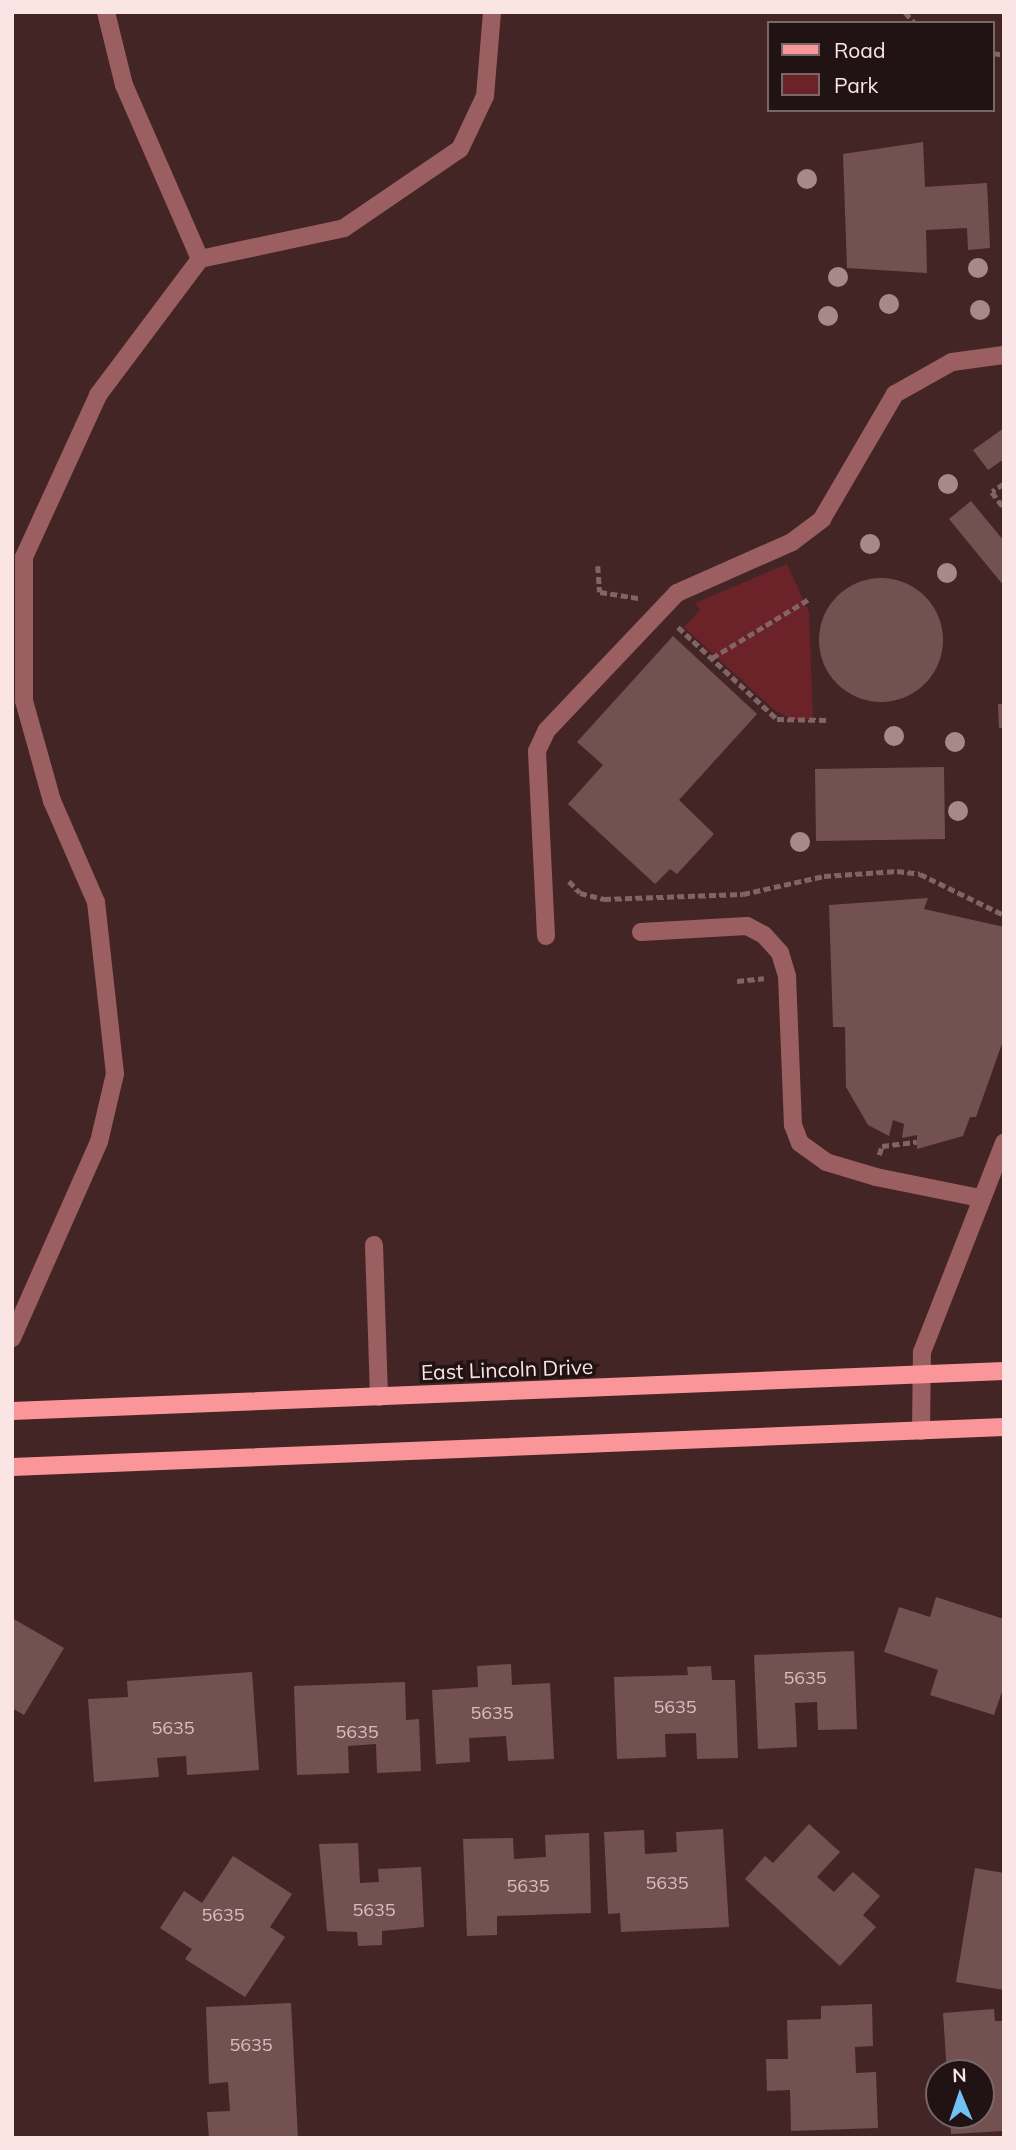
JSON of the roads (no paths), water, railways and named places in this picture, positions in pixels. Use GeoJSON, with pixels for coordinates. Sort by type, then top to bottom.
{"type":"FeatureCollection","features":[{"type":"Feature","properties":{"kind":"main road","name":"East Lincoln Drive"},"geometry":{"type":"LineString","coordinates":[[12,1411],[1004,1371]]}},
{"type":"Feature","properties":{"kind":"main road"},"geometry":{"type":"LineString","coordinates":[[12,1467],[1004,1427]]}},
{"type":"Feature","properties":{"kind":"street"},"geometry":{"type":"LineString","coordinates":[[106,12],[124,85],[200,259]]}},
{"type":"Feature","properties":{"kind":"street"},"geometry":{"type":"LineString","coordinates":[[12,1338],[99,1142],[115,1074],[96,902],[52,801],[24,701],[24,557],[98,395],[200,259],[344,228],[460,149],[485,96],[492,12]]}},
{"type":"Feature","properties":{"kind":"street"},"geometry":{"type":"LineString","coordinates":[[547,936],[537,751],[547,730],[669,602],[692,585],[792,542],[822,519],[895,394],[952,362],[1004,355]]}},
{"type":"Feature","properties":{"kind":"street"},"geometry":{"type":"LineString","coordinates":[[641,932],[747,926],[764,935],[780,953],[787,975],[793,1125],[800,1143],[851,1169],[980,1198]]}},
{"type":"Feature","properties":{"kind":"street"},"geometry":{"type":"LineString","coordinates":[[921,1431],[921,1374],[928,1331],[1004,1143]]}},
{"type":"Feature","properties":{"kind":"street"},"geometry":{"type":"LineString","coordinates":[[374,1245],[379,1397]]}}]}
